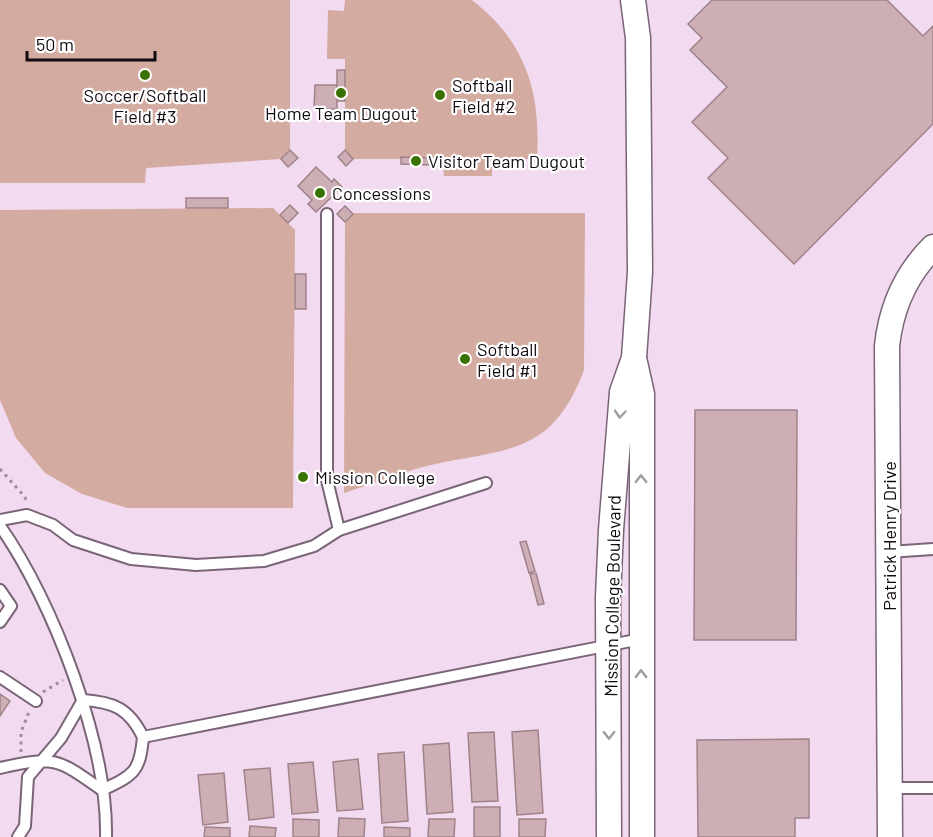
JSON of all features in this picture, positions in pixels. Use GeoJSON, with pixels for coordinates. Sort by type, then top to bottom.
{"type":"FeatureCollection","features":[{"type":"Feature","properties":{"kind":"street","name":"Mission College Boulevard"},"geometry":{"type":"LineString","coordinates":[[609,837],[611,530],[622,392],[634,358],[640,260],[638,38],[633,0]]}},
{"type":"Feature","properties":{"kind":"street","name":"Patrick Henry Drive"},"geometry":{"type":"LineString","coordinates":[[890,837],[889,333],[902,290],[912,271],[933,247]]}},
{"type":"Feature","properties":{"kind":"street","name":"Mission College Boulevard"},"geometry":{"type":"LineString","coordinates":[[634,358],[642,394],[642,837]]}},
{"type":"Feature","properties":{"kind":"lane"},"geometry":{"type":"LineString","coordinates":[[327,214],[327,480],[339,530]]}},
{"type":"Feature","properties":{"kind":"lane"},"geometry":{"type":"LineString","coordinates":[[0,520],[27,515],[53,525],[74,540],[130,559],[196,565],[264,561],[315,546],[339,530],[486,483]]}},
{"type":"Feature","properties":{"kind":"lane"},"geometry":{"type":"LineString","coordinates":[[2,532],[44,605],[83,700],[102,790],[106,837]]}},
{"type":"Feature","properties":{"kind":"lane"},"geometry":{"type":"LineString","coordinates":[[889,552],[933,549]]}},
{"type":"Feature","properties":{"kind":"lane"},"geometry":{"type":"LineString","coordinates":[[0,590],[11,606],[0,622]]}},
{"type":"Feature","properties":{"kind":"lane"},"geometry":{"type":"LineString","coordinates":[[143,737],[641,639]]}},
{"type":"Feature","properties":{"kind":"lane"},"geometry":{"type":"LineString","coordinates":[[0,677],[36,701]]}},
{"type":"Feature","properties":{"kind":"lane"},"geometry":{"type":"LineString","coordinates":[[83,700],[102,702],[122,708],[143,737],[141,761],[125,779],[102,790]]}},
{"type":"Feature","properties":{"kind":"lane"},"geometry":{"type":"LineString","coordinates":[[18,837],[25,826],[28,777],[45,759],[83,700]]}},
{"type":"Feature","properties":{"kind":"lane"},"geometry":{"type":"LineString","coordinates":[[0,768],[45,759],[67,766],[102,790]]}},
{"type":"Feature","properties":{"kind":"lane"},"geometry":{"type":"LineString","coordinates":[[890,788],[933,788]]}},
{"type":"Feature","properties":{"kind":"path"},"geometry":{"type":"LineString","coordinates":[[0,469],[26,497],[27,515]]}},
{"type":"Feature","properties":{"kind":"shaded area","name":"Soccer/Softball Field #3"},"geometry":{"type":"Polygon","coordinates":[[[0,0],[290,0],[290,150],[281,159],[146,168],[145,183],[0,183],[0,0]]]}},
{"type":"Feature","properties":{"kind":"shaded area","name":"Softball Field #2"},"geometry":{"type":"Polygon","coordinates":[[[345,0],[472,0],[506,33],[526,70],[536,112],[537,159],[492,159],[492,176],[444,176],[443,159],[353,159],[345,150],[345,59],[327,59],[328,10],[344,11],[345,0]]]}},
{"type":"Feature","properties":{"kind":"shaded area"},"geometry":{"type":"Polygon","coordinates":[[[273,208],[295,230],[293,508],[127,508],[82,494],[45,473],[16,438],[0,400],[0,210],[273,208]]]}},
{"type":"Feature","properties":{"kind":"shaded area","name":"Softball Field #1"},"geometry":{"type":"Polygon","coordinates":[[[354,213],[585,213],[584,370],[570,400],[555,421],[538,436],[518,446],[419,468],[344,493],[345,222],[354,213]]]}},
{"type":"Feature","properties":{"kind":"building"},"geometry":{"type":"Polygon","coordinates":[[[712,0],[887,0],[923,36],[933,26],[933,124],[794,264],[708,178],[728,158],[692,122],[727,87],[690,50],[702,38],[688,24],[712,0]]]}},
{"type":"Feature","properties":{"kind":"building","name":"Home Team Dugout"},"geometry":{"type":"Polygon","coordinates":[[[337,70],[345,70],[345,101],[337,101],[337,70]]]}},
{"type":"Feature","properties":{"kind":"building"},"geometry":{"type":"Polygon","coordinates":[[[315,85],[337,85],[337,109],[314,109],[315,85]]]}},
{"type":"Feature","properties":{"kind":"building"},"geometry":{"type":"Polygon","coordinates":[[[290,150],[298,158],[288,167],[281,159],[290,150]]]}},
{"type":"Feature","properties":{"kind":"building"},"geometry":{"type":"Polygon","coordinates":[[[345,150],[353,159],[346,166],[338,157],[345,150]]]}},
{"type":"Feature","properties":{"kind":"building","name":"Visitor Team Dugout"},"geometry":{"type":"Polygon","coordinates":[[[401,157],[432,158],[432,165],[401,164],[401,157]]]}},
{"type":"Feature","properties":{"kind":"building","name":"Concessions"},"geometry":{"type":"Polygon","coordinates":[[[316,167],[332,182],[334,179],[342,187],[316,212],[308,204],[312,200],[298,186],[316,167]]]}},
{"type":"Feature","properties":{"kind":"building"},"geometry":{"type":"Polygon","coordinates":[[[186,198],[228,198],[228,208],[186,208],[186,198]]]}},
{"type":"Feature","properties":{"kind":"building"},"geometry":{"type":"Polygon","coordinates":[[[290,205],[298,213],[288,223],[280,215],[290,205]]]}},
{"type":"Feature","properties":{"kind":"building"},"geometry":{"type":"Polygon","coordinates":[[[345,206],[353,214],[345,222],[337,214],[345,206]]]}},
{"type":"Feature","properties":{"kind":"building"},"geometry":{"type":"Polygon","coordinates":[[[295,274],[306,274],[306,309],[295,309],[295,274]]]}},
{"type":"Feature","properties":{"kind":"building"},"geometry":{"type":"Polygon","coordinates":[[[695,410],[797,410],[796,640],[694,640],[695,410]]]}},
{"type":"Feature","properties":{"kind":"building"},"geometry":{"type":"Polygon","coordinates":[[[526,541],[535,571],[529,573],[520,542],[526,541]]]}},
{"type":"Feature","properties":{"kind":"building"},"geometry":{"type":"Polygon","coordinates":[[[536,573],[544,604],[538,605],[530,574],[536,573]]]}},
{"type":"Feature","properties":{"kind":"building"},"geometry":{"type":"Polygon","coordinates":[[[0,694],[10,701],[0,716],[0,694]]]}},
{"type":"Feature","properties":{"kind":"building"},"geometry":{"type":"Polygon","coordinates":[[[538,730],[543,813],[517,815],[512,732],[538,730]]]}},
{"type":"Feature","properties":{"kind":"building"},"geometry":{"type":"Polygon","coordinates":[[[494,732],[498,801],[472,802],[468,733],[494,732]]]}},
{"type":"Feature","properties":{"kind":"building"},"geometry":{"type":"Polygon","coordinates":[[[809,739],[809,818],[795,818],[795,837],[698,837],[697,740],[809,739]]]}},
{"type":"Feature","properties":{"kind":"building"},"geometry":{"type":"Polygon","coordinates":[[[449,743],[453,812],[427,814],[423,745],[449,743]]]}},
{"type":"Feature","properties":{"kind":"building"},"geometry":{"type":"Polygon","coordinates":[[[404,752],[408,821],[382,823],[378,754],[404,752]]]}},
{"type":"Feature","properties":{"kind":"building"},"geometry":{"type":"Polygon","coordinates":[[[358,759],[363,809],[337,811],[333,762],[358,759]]]}},
{"type":"Feature","properties":{"kind":"building"},"geometry":{"type":"Polygon","coordinates":[[[313,762],[318,812],[292,814],[288,764],[313,762]]]}},
{"type":"Feature","properties":{"kind":"building"},"geometry":{"type":"Polygon","coordinates":[[[270,768],[274,817],[249,820],[244,770],[270,768]]]}},
{"type":"Feature","properties":{"kind":"building"},"geometry":{"type":"Polygon","coordinates":[[[224,773],[228,822],[203,825],[198,775],[224,773]]]}},
{"type":"Feature","properties":{"kind":"building"},"geometry":{"type":"Polygon","coordinates":[[[474,807],[500,807],[500,837],[474,837],[474,807]]]}},
{"type":"Feature","properties":{"kind":"building"},"geometry":{"type":"Polygon","coordinates":[[[339,818],[365,819],[364,837],[338,837],[339,818]]]}},
{"type":"Feature","properties":{"kind":"building"},"geometry":{"type":"Polygon","coordinates":[[[293,819],[319,820],[319,837],[293,837],[293,819]]]}},
{"type":"Feature","properties":{"kind":"building"},"geometry":{"type":"Polygon","coordinates":[[[429,819],[455,819],[454,837],[428,837],[429,819]]]}},
{"type":"Feature","properties":{"kind":"building"},"geometry":{"type":"Polygon","coordinates":[[[519,819],[546,819],[545,837],[519,837],[519,819]]]}},
{"type":"Feature","properties":{"kind":"building"},"geometry":{"type":"Polygon","coordinates":[[[250,826],[276,828],[275,837],[249,837],[250,826]]]}},
{"type":"Feature","properties":{"kind":"building"},"geometry":{"type":"Polygon","coordinates":[[[205,827],[230,828],[230,837],[204,837],[205,827]]]}},
{"type":"Feature","properties":{"kind":"building"},"geometry":{"type":"Polygon","coordinates":[[[384,827],[410,828],[410,837],[384,837],[384,827]]]}},
{"type":"Feature","properties":{"kind":"place","name":"Soccer/Softball Field #3"},"geometry":{"type":"Point","coordinates":[145,75]}},
{"type":"Feature","properties":{"kind":"place","name":"Home Team Dugout"},"geometry":{"type":"Point","coordinates":[341,93]}},
{"type":"Feature","properties":{"kind":"place","name":"Softball Field #2"},"geometry":{"type":"Point","coordinates":[440,95]}},
{"type":"Feature","properties":{"kind":"place","name":"Visitor Team Dugout"},"geometry":{"type":"Point","coordinates":[416,161]}},
{"type":"Feature","properties":{"kind":"place","name":"Concessions"},"geometry":{"type":"Point","coordinates":[320,193]}},
{"type":"Feature","properties":{"kind":"place","name":"Softball Field #1"},"geometry":{"type":"Point","coordinates":[465,359]}},
{"type":"Feature","properties":{"kind":"place","name":"Mission College"},"geometry":{"type":"Point","coordinates":[303,477]}}]}
